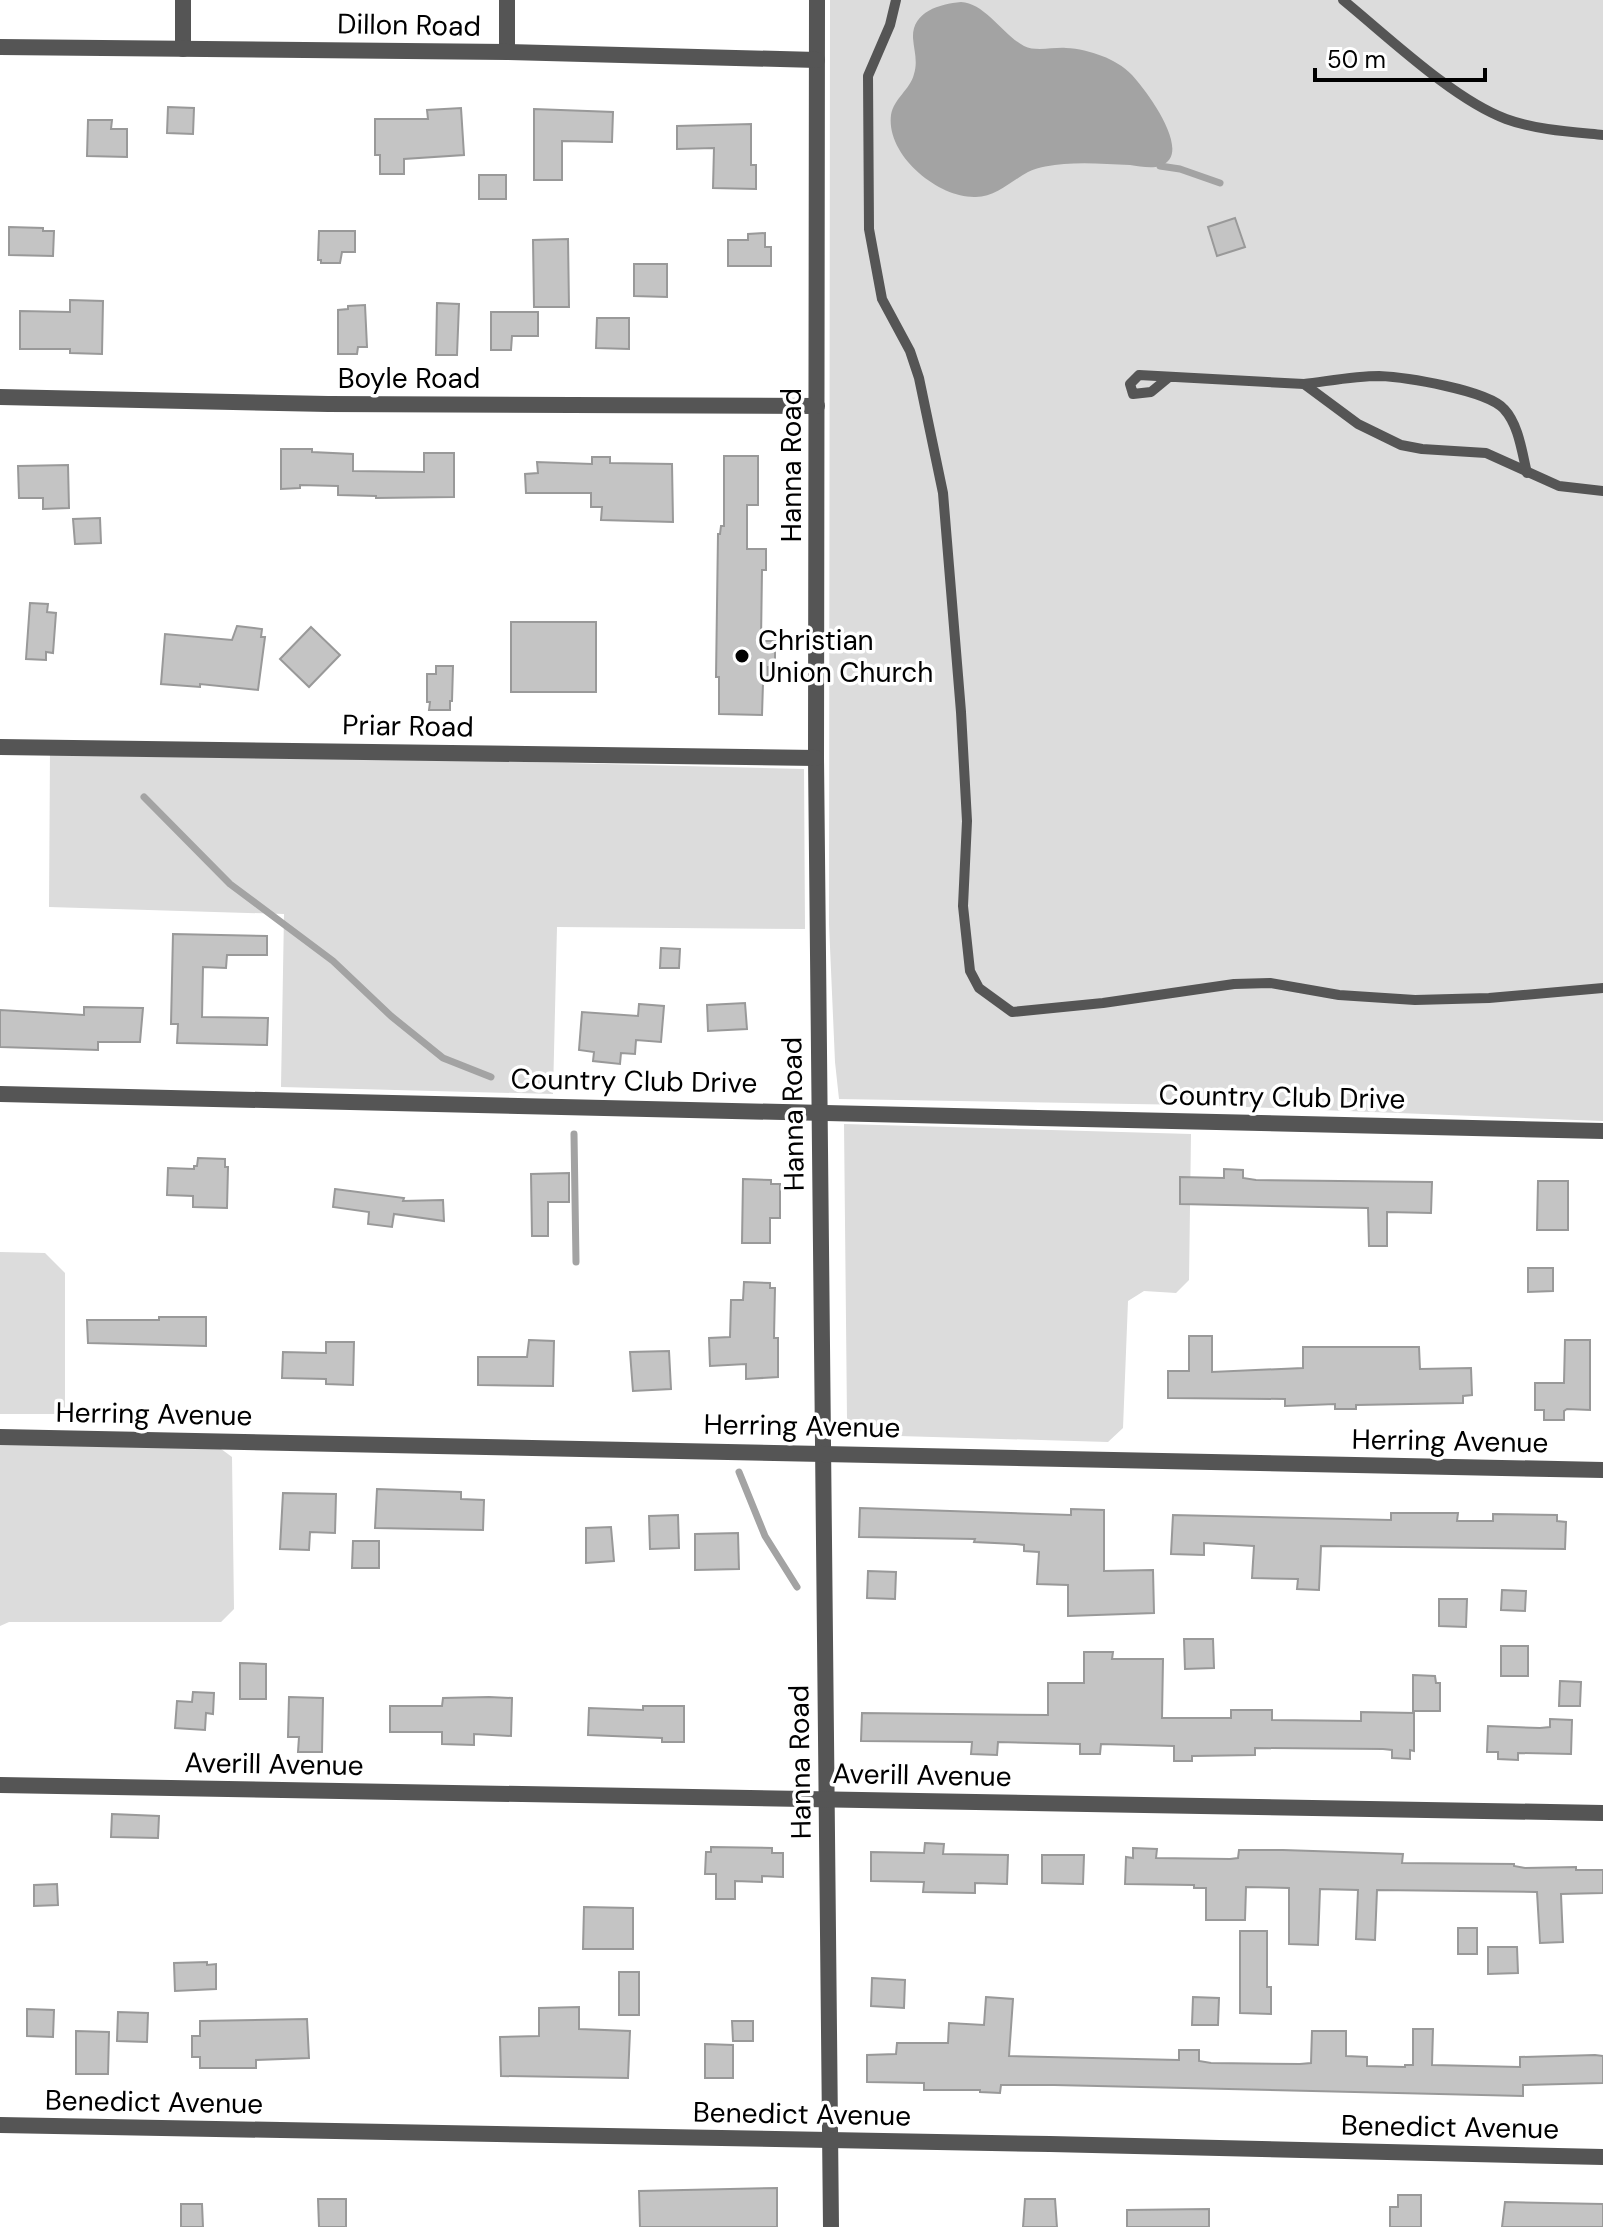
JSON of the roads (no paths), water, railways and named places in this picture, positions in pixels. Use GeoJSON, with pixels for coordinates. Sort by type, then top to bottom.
{"type":"FeatureCollection","features":[{"type":"Feature","properties":{"kind":"street"},"geometry":{"type":"LineString","coordinates":[[183,0],[183,49]]}},
{"type":"Feature","properties":{"kind":"street"},"geometry":{"type":"LineString","coordinates":[[507,0],[507,52]]}},
{"type":"Feature","properties":{"kind":"street","name":"Hanna Road"},"geometry":{"type":"LineString","coordinates":[[817,0],[816,758],[831,2227]]}},
{"type":"Feature","properties":{"kind":"street","name":"Dillon Road"},"geometry":{"type":"LineString","coordinates":[[0,47],[507,52],[817,60]]}},
{"type":"Feature","properties":{"kind":"street","name":"Boyle Road"},"geometry":{"type":"LineString","coordinates":[[0,397],[328,404],[817,406]]}},
{"type":"Feature","properties":{"kind":"street","name":"Priar Road"},"geometry":{"type":"LineString","coordinates":[[0,747],[816,758]]}},
{"type":"Feature","properties":{"kind":"street","name":"Country Club Drive"},"geometry":{"type":"LineString","coordinates":[[0,1094],[1603,1131]]}},
{"type":"Feature","properties":{"kind":"street","name":"Herring Avenue"},"geometry":{"type":"LineString","coordinates":[[0,1437],[1603,1470]]}},
{"type":"Feature","properties":{"kind":"street","name":"Averill Avenue"},"geometry":{"type":"LineString","coordinates":[[0,1785],[1603,1813]]}},
{"type":"Feature","properties":{"kind":"street","name":"Benedict Avenue"},"geometry":{"type":"LineString","coordinates":[[0,2125],[1603,2157]]}},
{"type":"Feature","properties":{"kind":"lane"},"geometry":{"type":"LineString","coordinates":[[896,0],[890,25],[868,76],[869,229],[882,299],[910,351],[919,378],[943,493],[965,775],[967,821],[963,906],[970,971],[979,988],[1012,1012],[1103,1003],[1234,984],[1270,983],[1339,995],[1415,1000],[1489,998],[1603,988]]}},
{"type":"Feature","properties":{"kind":"lane"},"geometry":{"type":"LineString","coordinates":[[1343,0],[1431,71],[1492,112],[1508,120],[1536,126],[1603,135]]}},
{"type":"Feature","properties":{"kind":"lane"},"geometry":{"type":"LineString","coordinates":[[1168,378],[1304,384],[1378,376],[1478,394],[1504,408],[1518,437],[1527,473]]}},
{"type":"Feature","properties":{"kind":"lane"},"geometry":{"type":"LineString","coordinates":[[1304,384],[1358,424],[1401,445],[1486,453],[1559,486],[1603,491]]}},
{"type":"Feature","properties":{"kind":"waterway"},"geometry":{"type":"LineString","coordinates":[[1160,166],[1180,169],[1220,183]]}},
{"type":"Feature","properties":{"kind":"waterway"},"geometry":{"type":"LineString","coordinates":[[144,797],[230,884],[333,961],[391,1016],[443,1058],[491,1077]]}},
{"type":"Feature","properties":{"kind":"waterway"},"geometry":{"type":"LineString","coordinates":[[574,1134],[576,1262]]}},
{"type":"Feature","properties":{"kind":"waterway"},"geometry":{"type":"LineString","coordinates":[[739,1472],[765,1536],[797,1587]]}},
{"type":"Feature","properties":{"kind":"place","name":"Christian Union Church"},"geometry":{"type":"Point","coordinates":[742,656]}}]}
